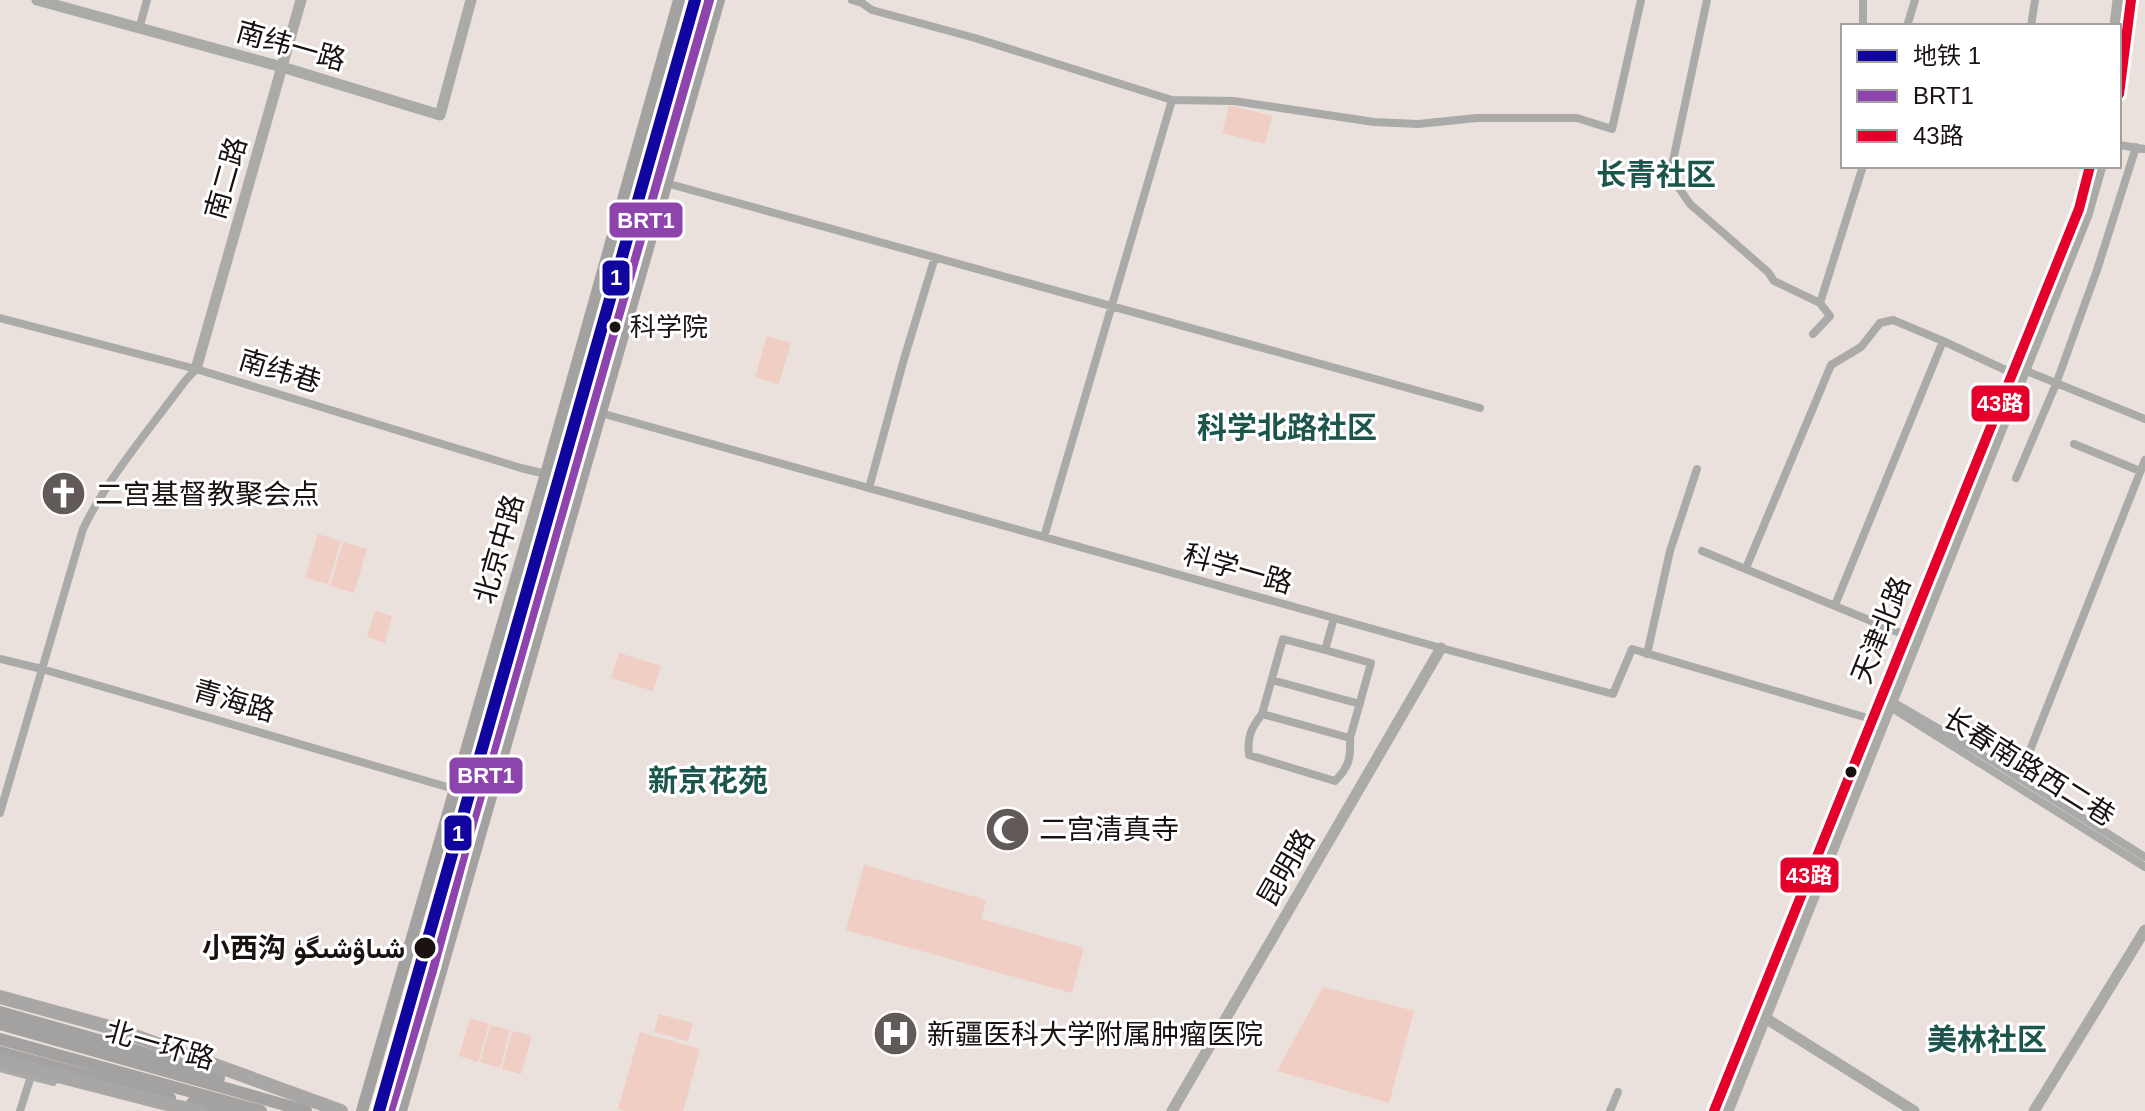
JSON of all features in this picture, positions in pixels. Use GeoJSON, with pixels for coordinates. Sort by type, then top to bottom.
{"type":"FeatureCollection","features":[{"type":"Feature","properties":{"kind":"highway"},"geometry":{"type":"LineString","coordinates":[[0,997],[113,1028],[341,1111]]}},
{"type":"Feature","properties":{"kind":"highway"},"geometry":{"type":"LineString","coordinates":[[0,1061],[201,1111]]}},
{"type":"Feature","properties":{"kind":"main road","name":"北京中路"},"geometry":{"type":"LineString","coordinates":[[362,1111],[679,0]]}},
{"type":"Feature","properties":{"kind":"main road"},"geometry":{"type":"LineString","coordinates":[[401,1111],[719,0]]}},
{"type":"Feature","properties":{"kind":"main road"},"geometry":{"type":"LineString","coordinates":[[0,1012],[134,1050],[271,1096]]}},
{"type":"Feature","properties":{"kind":"main road","name":"北一环路"},"geometry":{"type":"LineString","coordinates":[[0,1024],[306,1111]]}},
{"type":"Feature","properties":{"kind":"main road","name":"北一环路"},"geometry":{"type":"LineString","coordinates":[[0,1041],[261,1111]]}},
{"type":"Feature","properties":{"kind":"main road"},"geometry":{"type":"LineString","coordinates":[[0,1052],[233,1111]]}},
{"type":"Feature","properties":{"kind":"street","name":"南纬一路"},"geometry":{"type":"LineString","coordinates":[[37,0],[68,5],[139,29],[282,67],[440,115],[471,0]]}},
{"type":"Feature","properties":{"kind":"street"},"geometry":{"type":"LineString","coordinates":[[139,29],[147,0]]}},
{"type":"Feature","properties":{"kind":"street","name":"南二路"},"geometry":{"type":"LineString","coordinates":[[196,369],[301,0]]}},
{"type":"Feature","properties":{"kind":"street"},"geometry":{"type":"LineString","coordinates":[[852,0],[872,10],[975,38],[1172,100],[1234,101],[1374,122],[1418,124],[1477,118],[1577,118],[1612,129],[1641,0]]}},
{"type":"Feature","properties":{"kind":"street"},"geometry":{"type":"LineString","coordinates":[[1707,0],[1670,175],[1690,204],[1768,272],[1774,281],[1820,303],[1830,316],[1813,334]]}},
{"type":"Feature","properties":{"kind":"street"},"geometry":{"type":"LineString","coordinates":[[1863,0],[1863,24]]}},
{"type":"Feature","properties":{"kind":"street"},"geometry":{"type":"LineString","coordinates":[[1908,24],[1915,0]]}},
{"type":"Feature","properties":{"kind":"street"},"geometry":{"type":"LineString","coordinates":[[2031,24],[2035,0]]}},
{"type":"Feature","properties":{"kind":"street"},"geometry":{"type":"LineString","coordinates":[[2115,24],[2118,0]]}},
{"type":"Feature","properties":{"kind":"street"},"geometry":{"type":"LineString","coordinates":[[2121,78],[2131,0]]}},
{"type":"Feature","properties":{"kind":"street"},"geometry":{"type":"LineString","coordinates":[[1044,537],[1172,100]]}},
{"type":"Feature","properties":{"kind":"street"},"geometry":{"type":"LineString","coordinates":[[2016,478],[2056,384],[2141,148],[2121,145]]}},
{"type":"Feature","properties":{"kind":"street"},"geometry":{"type":"LineString","coordinates":[[1820,303],[1862,168]]}},
{"type":"Feature","properties":{"kind":"street"},"geometry":{"type":"LineString","coordinates":[[1728,1111],[1760,1015],[1833,830],[1890,703],[1922,610],[2018,371],[2079,209],[2089,168]]}},
{"type":"Feature","properties":{"kind":"street"},"geometry":{"type":"LineString","coordinates":[[2018,371],[2087,215],[2100,168]]}},
{"type":"Feature","properties":{"kind":"street"},"geometry":{"type":"LineString","coordinates":[[666,183],[1480,408]]}},
{"type":"Feature","properties":{"kind":"street"},"geometry":{"type":"LineString","coordinates":[[869,488],[935,257]]}},
{"type":"Feature","properties":{"kind":"street","name":"南纬巷"},"geometry":{"type":"LineString","coordinates":[[0,318],[196,369],[546,474]]}},
{"type":"Feature","properties":{"kind":"street"},"geometry":{"type":"LineString","coordinates":[[1746,568],[1831,365],[1861,347],[1880,323],[1893,320],[2145,419]]}},
{"type":"Feature","properties":{"kind":"street"},"geometry":{"type":"LineString","coordinates":[[1835,605],[1943,341]]}},
{"type":"Feature","properties":{"kind":"street"},"geometry":{"type":"LineString","coordinates":[[0,813],[83,529],[93,509],[196,369]]}},
{"type":"Feature","properties":{"kind":"street","name":"科学一路"},"geometry":{"type":"LineString","coordinates":[[565,403],[1613,694],[1632,649],[1647,654]]}},
{"type":"Feature","properties":{"kind":"street"},"geometry":{"type":"LineString","coordinates":[[2074,444],[2140,471]]}},
{"type":"Feature","properties":{"kind":"street"},"geometry":{"type":"LineString","coordinates":[[2019,778],[2145,460]]}},
{"type":"Feature","properties":{"kind":"street"},"geometry":{"type":"LineString","coordinates":[[1697,469],[1670,551],[1647,654],[1871,719]]}},
{"type":"Feature","properties":{"kind":"street"},"geometry":{"type":"LineString","coordinates":[[1702,551],[1905,635]]}},
{"type":"Feature","properties":{"kind":"street","name":"天津北路"},"geometry":{"type":"LineString","coordinates":[[1833,830],[1871,719],[1905,635],[1922,610]]}},
{"type":"Feature","properties":{"kind":"street"},"geometry":{"type":"LineString","coordinates":[[1325,650],[1334,618]]}},
{"type":"Feature","properties":{"kind":"street"},"geometry":{"type":"LineString","coordinates":[[1283,639],[1371,663],[1350,738],[1351,753],[1345,770],[1335,781],[1249,755],[1251,727],[1262,714],[1272,680],[1283,639]]}},
{"type":"Feature","properties":{"kind":"street","name":"昆明路"},"geometry":{"type":"LineString","coordinates":[[1172,1111],[1441,648]]}},
{"type":"Feature","properties":{"kind":"street","name":"青海路"},"geometry":{"type":"LineString","coordinates":[[0,659],[454,789]]}},
{"type":"Feature","properties":{"kind":"street"},"geometry":{"type":"LineString","coordinates":[[1272,680],[1360,704]]}},
{"type":"Feature","properties":{"kind":"street","name":"长春南路西二巷"},"geometry":{"type":"LineString","coordinates":[[1890,703],[2019,778],[2145,857]]}},
{"type":"Feature","properties":{"kind":"street","name":"长春南路西二巷"},"geometry":{"type":"LineString","coordinates":[[1890,703],[2145,867]]}},
{"type":"Feature","properties":{"kind":"street"},"geometry":{"type":"LineString","coordinates":[[1262,714],[1350,738]]}},
{"type":"Feature","properties":{"kind":"street"},"geometry":{"type":"LineString","coordinates":[[2034,1111],[2145,930]]}},
{"type":"Feature","properties":{"kind":"street"},"geometry":{"type":"LineString","coordinates":[[1714,1111],[1760,1015]]}},
{"type":"Feature","properties":{"kind":"street"},"geometry":{"type":"LineString","coordinates":[[1760,1015],[1914,1111]]}},
{"type":"Feature","properties":{"kind":"street"},"geometry":{"type":"LineString","coordinates":[[0,1024],[326,1111]]}},
{"type":"Feature","properties":{"kind":"street"},"geometry":{"type":"LineString","coordinates":[[0,1041],[157,1085],[233,1111]]}},
{"type":"Feature","properties":{"kind":"street"},"geometry":{"type":"LineString","coordinates":[[0,1068],[53,1082]]}},
{"type":"Feature","properties":{"kind":"street"},"geometry":{"type":"LineString","coordinates":[[20,1111],[31,1076]]}},
{"type":"Feature","properties":{"kind":"street"},"geometry":{"type":"LineString","coordinates":[[1610,1111],[1618,1092]]}},
{"type":"Feature","properties":{"kind":"shaded area"},"geometry":{"type":"Polygon","coordinates":[[[1229,105],[1272,116],[1265,144],[1222,133],[1229,105]]]}},
{"type":"Feature","properties":{"kind":"shaded area"},"geometry":{"type":"Polygon","coordinates":[[[767,336],[791,343],[779,384],[755,377],[767,336]]]}},
{"type":"Feature","properties":{"kind":"shaded area"},"geometry":{"type":"Polygon","coordinates":[[[318,534],[341,541],[328,584],[305,578],[318,534]]]}},
{"type":"Feature","properties":{"kind":"shaded area"},"geometry":{"type":"Polygon","coordinates":[[[343,542],[367,549],[354,593],[330,586],[343,542]]]}},
{"type":"Feature","properties":{"kind":"shaded area"},"geometry":{"type":"Polygon","coordinates":[[[375,611],[392,616],[385,643],[367,637],[375,611]]]}},
{"type":"Feature","properties":{"kind":"shaded area"},"geometry":{"type":"Polygon","coordinates":[[[619,653],[661,666],[653,691],[611,678],[619,653]]]}},
{"type":"Feature","properties":{"kind":"shaded area"},"geometry":{"type":"Polygon","coordinates":[[[864,865],[986,900],[981,919],[1084,948],[1072,993],[846,930],[864,865]]]}},
{"type":"Feature","properties":{"kind":"shaded area"},"geometry":{"type":"Polygon","coordinates":[[[1323,987],[1414,1011],[1389,1103],[1277,1071],[1323,987]]]}},
{"type":"Feature","properties":{"kind":"shaded area"},"geometry":{"type":"Polygon","coordinates":[[[659,1014],[693,1023],[688,1041],[654,1032],[659,1014]]]}},
{"type":"Feature","properties":{"kind":"shaded area"},"geometry":{"type":"Polygon","coordinates":[[[470,1018],[489,1024],[478,1062],[459,1056],[470,1018]]]}},
{"type":"Feature","properties":{"kind":"shaded area"},"geometry":{"type":"Polygon","coordinates":[[[491,1025],[510,1030],[500,1068],[480,1062],[491,1025]]]}},
{"type":"Feature","properties":{"kind":"shaded area"},"geometry":{"type":"Polygon","coordinates":[[[512,1031],[532,1036],[521,1074],[502,1069],[512,1031]]]}},
{"type":"Feature","properties":{"kind":"shaded area"},"geometry":{"type":"Polygon","coordinates":[[[640,1032],[700,1049],[683,1111],[618,1109],[640,1032]]]}},
{"type":"Feature","properties":{"kind":"metro line","name":"1"},"geometry":{"type":"LineString","coordinates":[[379,1111],[695,0]]}},
{"type":"Feature","properties":{"kind":"transit line","name":"BRT1"},"geometry":{"type":"LineString","coordinates":[[390,1111],[709,0]]}},
{"type":"Feature","properties":{"kind":"transit line","name":"43路"},"geometry":{"type":"LineString","coordinates":[[2121,78],[2131,0]]}},
{"type":"Feature","properties":{"kind":"transit line","name":"43路"},"geometry":{"type":"LineString","coordinates":[[1714,1111],[2079,209],[2089,168]]}},
{"type":"Feature","properties":{"kind":"place","name":"科学院"},"geometry":{"type":"Point","coordinates":[615,327]}},
{"type":"Feature","properties":{"kind":"place","name":"二宫基督教聚会点"},"geometry":{"type":"Point","coordinates":[64,494]}},
{"type":"Feature","properties":{"kind":"place","name":"二宫清真寺"},"geometry":{"type":"Point","coordinates":[1008,829]}},
{"type":"Feature","properties":{"kind":"place","name":"小西沟 شىاۋشىگۈ"},"geometry":{"type":"Point","coordinates":[425,948]}},
{"type":"Feature","properties":{"kind":"place","name":"新疆医科大学附属肿瘤医院"},"geometry":{"type":"Point","coordinates":[896,1034]}},
{"type":"Feature","properties":{"kind":"district","name":"长青社区"},"geometry":{"type":"Point","coordinates":[1656,174]}},
{"type":"Feature","properties":{"kind":"district","name":"科学北路社区"},"geometry":{"type":"Point","coordinates":[1287,427]}},
{"type":"Feature","properties":{"kind":"district","name":"新京花苑"},"geometry":{"type":"Point","coordinates":[708,780]}},
{"type":"Feature","properties":{"kind":"district","name":"美林社区"},"geometry":{"type":"Point","coordinates":[1987,1039]}}]}
